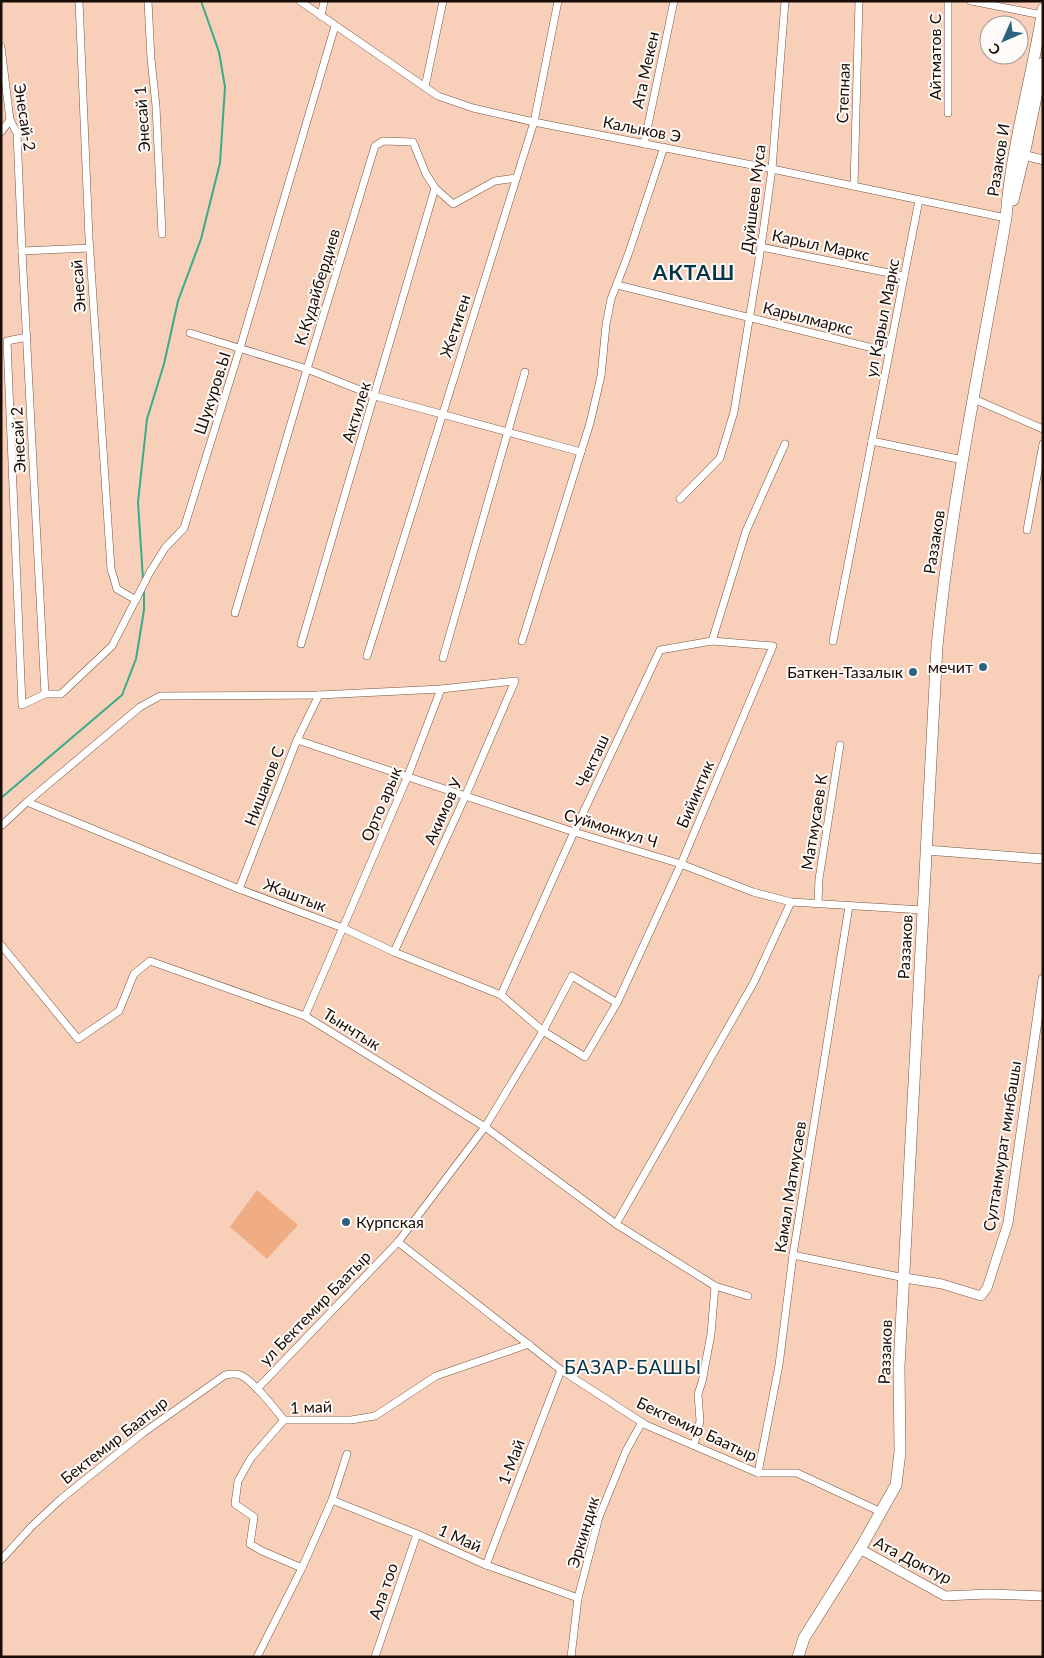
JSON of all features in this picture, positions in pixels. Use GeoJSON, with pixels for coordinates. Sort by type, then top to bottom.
{"type":"FeatureCollection","features":[{"type":"Feature","properties":{"kind":"main road","name":"Разаков И"},"geometry":{"type":"LineString","coordinates":[[1019,154],[1042,12]]}},
{"type":"Feature","properties":{"kind":"main road","name":"Разаков И"},"geometry":{"type":"LineString","coordinates":[[1006,218],[1008,190],[1043,63]]}},
{"type":"Feature","properties":{"kind":"main road","name":"Раззаков"},"geometry":{"type":"LineString","coordinates":[[798,1657],[804,1638],[860,1549],[896,1485],[900,1452],[899,1367],[937,646],[942,593],[963,460],[1006,218]]}},
{"type":"Feature","properties":{"kind":"street","name":"Энесай"},"geometry":{"type":"LineString","coordinates":[[79,1],[90,248],[111,569],[117,589],[136,600]]}},
{"type":"Feature","properties":{"kind":"street","name":"Энесай 1"},"geometry":{"type":"LineString","coordinates":[[148,1],[156,106],[162,234]]}},
{"type":"Feature","properties":{"kind":"street","name":"Калыков Э"},"geometry":{"type":"LineString","coordinates":[[300,1],[438,96],[464,105],[534,122],[1006,218]]}},
{"type":"Feature","properties":{"kind":"street"},"geometry":{"type":"LineString","coordinates":[[321,16],[324,1]]}},
{"type":"Feature","properties":{"kind":"street"},"geometry":{"type":"LineString","coordinates":[[425,87],[443,1]]}},
{"type":"Feature","properties":{"kind":"street","name":"Жетиген"},"geometry":{"type":"LineString","coordinates":[[367,656],[534,122],[558,1]]}},
{"type":"Feature","properties":{"kind":"street","name":"Ата Мекен"},"geometry":{"type":"LineString","coordinates":[[644,144],[674,1]]}},
{"type":"Feature","properties":{"kind":"street","name":"Дуйшеев Муса"},"geometry":{"type":"LineString","coordinates":[[680,499],[720,458],[734,412],[772,169],[785,1]]}},
{"type":"Feature","properties":{"kind":"street","name":"Степная"},"geometry":{"type":"LineString","coordinates":[[854,186],[859,1]]}},
{"type":"Feature","properties":{"kind":"street","name":"Айтматов С"},"geometry":{"type":"LineString","coordinates":[[948,1],[948,113]]}},
{"type":"Feature","properties":{"kind":"street"},"geometry":{"type":"LineString","coordinates":[[971,1],[1042,12]]}},
{"type":"Feature","properties":{"kind":"street","name":"Шукуров.Ы"},"geometry":{"type":"LineString","coordinates":[[27,337],[8,341],[22,705],[45,694],[61,694],[112,646],[150,572],[165,548],[184,528],[240,348],[335,26]]}},
{"type":"Feature","properties":{"kind":"street","name":"Энесай-2"},"geometry":{"type":"LineString","coordinates":[[1,48],[10,120],[17,133],[22,252]]}},
{"type":"Feature","properties":{"kind":"street"},"geometry":{"type":"LineString","coordinates":[[1,132],[10,120]]}},
{"type":"Feature","properties":{"kind":"street","name":"К.Кудайбердиев"},"geometry":{"type":"LineString","coordinates":[[236,612],[306,369],[375,146],[383,141],[413,142],[426,174],[436,188],[452,204],[495,181],[516,178]]}},
{"type":"Feature","properties":{"kind":"street"},"geometry":{"type":"LineString","coordinates":[[522,641],[581,452],[601,376],[606,325],[611,299],[628,255],[664,147]]}},
{"type":"Feature","properties":{"kind":"street"},"geometry":{"type":"LineString","coordinates":[[1019,154],[1043,160]]}},
{"type":"Feature","properties":{"kind":"street","name":"Актилек"},"geometry":{"type":"LineString","coordinates":[[301,644],[436,188]]}},
{"type":"Feature","properties":{"kind":"street","name":"ул Карыл Маркс"},"geometry":{"type":"LineString","coordinates":[[833,641],[919,200]]}},
{"type":"Feature","properties":{"kind":"street","name":"Карыл Маркс"},"geometry":{"type":"LineString","coordinates":[[761,246],[904,276]]}},
{"type":"Feature","properties":{"kind":"street"},"geometry":{"type":"LineString","coordinates":[[22,252],[90,248]]}},
{"type":"Feature","properties":{"kind":"street","name":"Энесай 2"},"geometry":{"type":"LineString","coordinates":[[22,252],[45,694]]}},
{"type":"Feature","properties":{"kind":"street","name":"Карылмаркс"},"geometry":{"type":"LineString","coordinates":[[616,285],[889,352]]}},
{"type":"Feature","properties":{"kind":"street"},"geometry":{"type":"LineString","coordinates":[[190,333],[306,369],[375,396],[581,452]]}},
{"type":"Feature","properties":{"kind":"street"},"geometry":{"type":"LineString","coordinates":[[443,658],[525,372]]}},
{"type":"Feature","properties":{"kind":"street"},"geometry":{"type":"LineString","coordinates":[[974,398],[1043,429]]}},
{"type":"Feature","properties":{"kind":"street"},"geometry":{"type":"LineString","coordinates":[[872,441],[963,460]]}},
{"type":"Feature","properties":{"kind":"street"},"geometry":{"type":"LineString","coordinates":[[712,641],[746,530],[785,444]]}},
{"type":"Feature","properties":{"kind":"street"},"geometry":{"type":"LineString","coordinates":[[1027,530],[1043,444]]}},
{"type":"Feature","properties":{"kind":"street","name":"Бийиктик"},"geometry":{"type":"LineString","coordinates":[[585,1057],[617,1003],[681,864],[773,646],[712,641]]}},
{"type":"Feature","properties":{"kind":"street","name":"Чекташ"},"geometry":{"type":"LineString","coordinates":[[501,995],[574,832],[660,650],[712,641]]}},
{"type":"Feature","properties":{"kind":"street","name":"Акимов У"},"geometry":{"type":"LineString","coordinates":[[394,952],[465,797],[515,681],[441,689]]}},
{"type":"Feature","properties":{"kind":"street"},"geometry":{"type":"LineString","coordinates":[[1,826],[140,707],[160,696],[319,695],[441,689]]}},
{"type":"Feature","properties":{"kind":"street","name":"Орто арык"},"geometry":{"type":"LineString","coordinates":[[305,1016],[407,778],[441,689]]}},
{"type":"Feature","properties":{"kind":"street","name":"Нишанов С"},"geometry":{"type":"LineString","coordinates":[[239,889],[297,740],[319,695]]}},
{"type":"Feature","properties":{"kind":"street","name":"Суймонкул Ч"},"geometry":{"type":"LineString","coordinates":[[297,740],[465,797],[681,864],[754,892],[791,902],[923,910]]}},
{"type":"Feature","properties":{"kind":"street","name":"Матмусаев К"},"geometry":{"type":"LineString","coordinates":[[818,904],[819,878],[840,745]]}},
{"type":"Feature","properties":{"kind":"street","name":"Жаштык"},"geometry":{"type":"LineString","coordinates":[[27,802],[239,889],[343,928],[394,952],[501,995],[543,1032],[585,1057]]}},
{"type":"Feature","properties":{"kind":"street"},"geometry":{"type":"LineString","coordinates":[[926,850],[1043,859]]}},
{"type":"Feature","properties":{"kind":"street"},"geometry":{"type":"LineString","coordinates":[[616,1224],[754,982],[791,902]]}},
{"type":"Feature","properties":{"kind":"street","name":"Камал Матмусаев"},"geometry":{"type":"LineString","coordinates":[[758,1473],[779,1365],[793,1255],[849,906]]}},
{"type":"Feature","properties":{"kind":"street","name":"Тынчтык"},"geometry":{"type":"LineString","coordinates":[[1,944],[78,1039],[119,1010],[134,974],[150,961],[305,1016],[485,1127],[616,1224],[715,1286],[748,1296]]}},
{"type":"Feature","properties":{"kind":"street","name":"ул Бектемир Баатыр"},"geometry":{"type":"LineString","coordinates":[[256,1389],[398,1242],[485,1127],[543,1032],[572,976],[617,1003]]}},
{"type":"Feature","properties":{"kind":"street","name":"Султанмурат минбашы"},"geometry":{"type":"LineString","coordinates":[[905,1278],[942,1284],[981,1296],[987,1288],[1008,1223],[1039,1025],[1043,979]]}},
{"type":"Feature","properties":{"kind":"street","name":"Бектемир Баатыр"},"geometry":{"type":"LineString","coordinates":[[398,1242],[560,1370],[642,1422],[758,1473],[797,1473],[881,1512]]}},
{"type":"Feature","properties":{"kind":"street"},"geometry":{"type":"LineString","coordinates":[[793,1255],[905,1278]]}},
{"type":"Feature","properties":{"kind":"street"},"geometry":{"type":"LineString","coordinates":[[694,1445],[700,1421],[698,1394],[711,1334],[715,1286]]}},
{"type":"Feature","properties":{"kind":"street","name":"1 май"},"geometry":{"type":"LineString","coordinates":[[302,1568],[250,1544],[254,1517],[235,1504],[238,1481],[251,1458],[284,1420],[351,1420],[375,1416],[436,1376],[529,1344]]}},
{"type":"Feature","properties":{"kind":"street","name":"1-Май"},"geometry":{"type":"LineString","coordinates":[[486,1565],[560,1370]]}},
{"type":"Feature","properties":{"kind":"street","name":"Бектемир Баатыр"},"geometry":{"type":"LineString","coordinates":[[1,1560],[32,1526],[61,1499],[193,1396],[225,1375],[234,1373],[242,1375],[256,1389]]}},
{"type":"Feature","properties":{"kind":"street"},"geometry":{"type":"LineString","coordinates":[[256,1389],[284,1420]]}},
{"type":"Feature","properties":{"kind":"street","name":"Эркиндик"},"geometry":{"type":"LineString","coordinates":[[571,1657],[578,1598],[599,1517],[626,1451],[642,1422]]}},
{"type":"Feature","properties":{"kind":"street"},"geometry":{"type":"LineString","coordinates":[[257,1657],[302,1568],[332,1500],[347,1454]]}},
{"type":"Feature","properties":{"kind":"street","name":"1 Май"},"geometry":{"type":"LineString","coordinates":[[332,1500],[417,1534],[486,1565],[578,1598]]}},
{"type":"Feature","properties":{"kind":"street","name":"Ала тоо"},"geometry":{"type":"LineString","coordinates":[[375,1657],[417,1534]]}},
{"type":"Feature","properties":{"kind":"street","name":"Ата Доктур"},"geometry":{"type":"LineString","coordinates":[[860,1549],[945,1596],[988,1594],[1043,1596]]}},
{"type":"Feature","properties":{"kind":"shaded area"},"geometry":{"type":"Polygon","coordinates":[[[257,1190],[298,1225],[267,1259],[230,1227],[257,1190]]]}},
{"type":"Feature","properties":{"kind":"waterway"},"geometry":{"type":"LineString","coordinates":[[143,579],[138,502],[147,419],[164,364],[178,301],[201,239],[220,163],[225,87],[219,52],[201,1]]}},
{"type":"Feature","properties":{"kind":"waterway"},"geometry":{"type":"LineString","coordinates":[[1,798],[122,695],[136,659],[144,610],[144,591]]}},
{"type":"Feature","properties":{"kind":"place","name":"мечит"},"geometry":{"type":"Point","coordinates":[983,667]}},
{"type":"Feature","properties":{"kind":"place","name":"Баткен-Тазалык"},"geometry":{"type":"Point","coordinates":[913,672]}},
{"type":"Feature","properties":{"kind":"place","name":"Курпская"},"geometry":{"type":"Point","coordinates":[346,1222]}},
{"type":"Feature","properties":{"kind":"district","name":"АКТАШ"},"geometry":{"type":"Point","coordinates":[694,273]}},
{"type":"Feature","properties":{"kind":"district","name":"БАЗАР-БАШЫ"},"geometry":{"type":"Point","coordinates":[633,1367]}}]}
